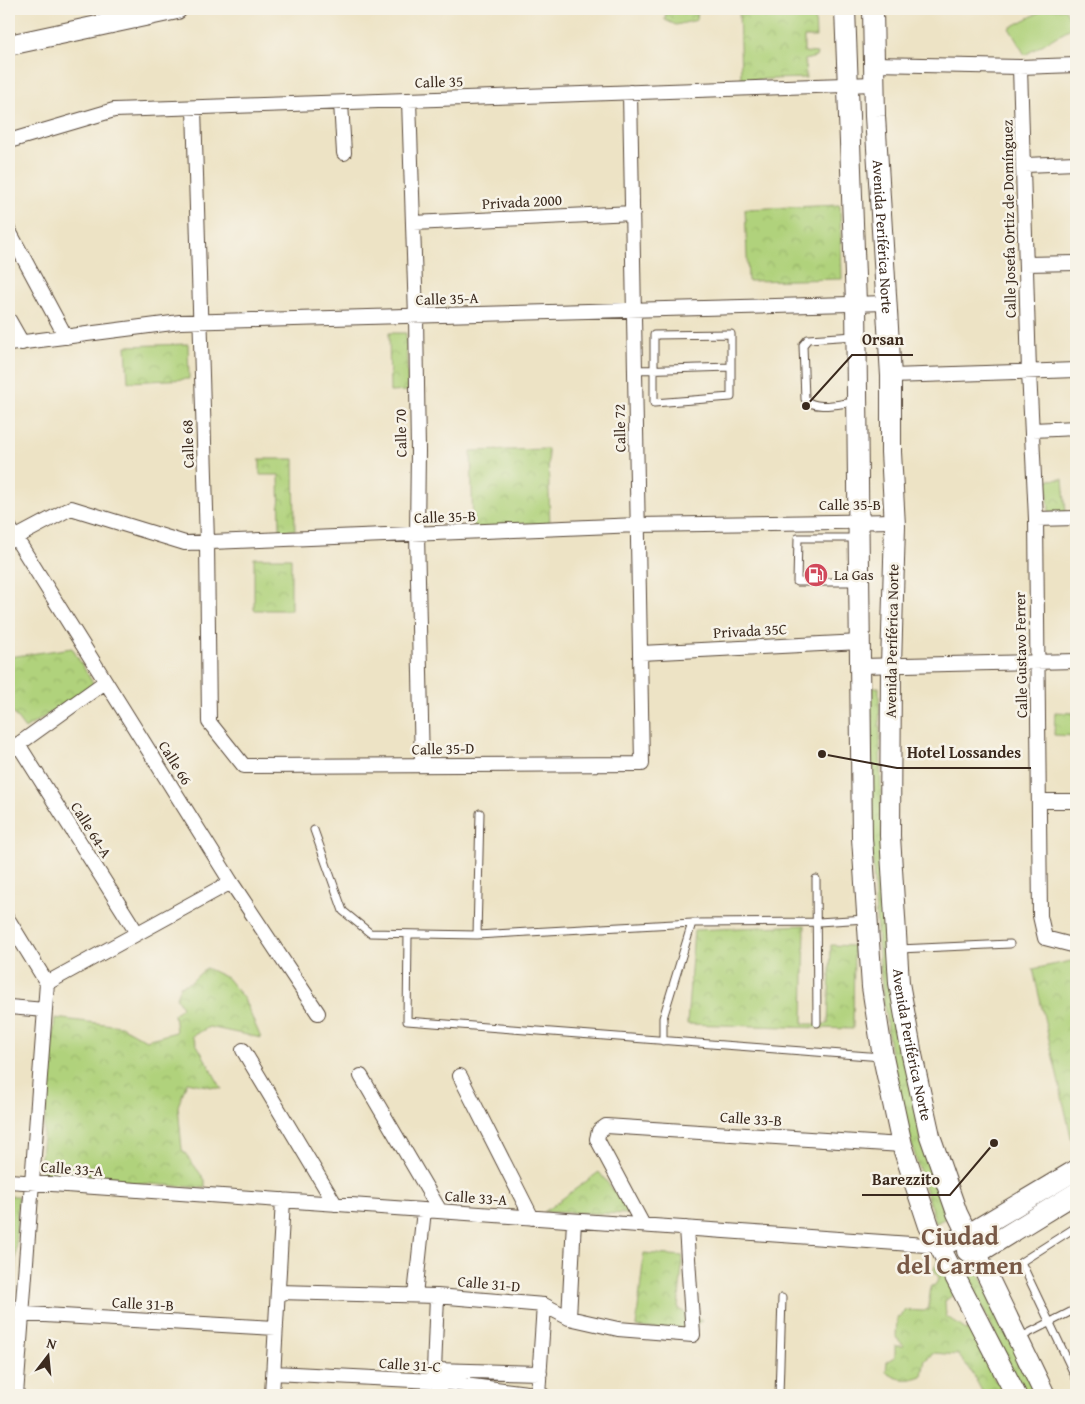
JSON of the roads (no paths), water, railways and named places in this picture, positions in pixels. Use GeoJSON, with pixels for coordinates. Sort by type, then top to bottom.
{"type":"FeatureCollection","features":[{"type":"Feature","properties":{"kind":"main road"},"geometry":{"type":"LineString","coordinates":[[9,45],[127,14],[177,9]]}},
{"type":"Feature","properties":{"kind":"main road","name":"Avenida Periférica Norte"},"geometry":{"type":"LineString","coordinates":[[845,9],[856,303],[862,838],[872,987],[883,1057],[902,1145],[929,1226],[1016,1395]]}},
{"type":"Feature","properties":{"kind":"main road","name":"Avenida Periférica Norte"},"geometry":{"type":"LineString","coordinates":[[873,9],[874,84],[891,376],[895,522],[891,666],[890,836],[899,983],[912,1055],[930,1136],[967,1235],[978,1253],[1045,1395]]}},
{"type":"Feature","properties":{"kind":"main road"},"geometry":{"type":"LineString","coordinates":[[940,1246],[967,1235],[1076,1170]]}},
{"type":"Feature","properties":{"kind":"main road"},"geometry":{"type":"LineString","coordinates":[[940,1246],[978,1253],[1076,1193]]}},
{"type":"Feature","properties":{"kind":"street"},"geometry":{"type":"LineString","coordinates":[[874,64],[1076,65]]}},
{"type":"Feature","properties":{"kind":"street","name":"Calle Josefa Ortiz de Domínguez"},"geometry":{"type":"LineString","coordinates":[[1020,66],[1029,371]]}},
{"type":"Feature","properties":{"kind":"street","name":"Calle 35"},"geometry":{"type":"LineString","coordinates":[[9,141],[114,110],[874,84]]}},
{"type":"Feature","properties":{"kind":"street","name":"Calle 72"},"geometry":{"type":"LineString","coordinates":[[630,92],[642,764]]}},
{"type":"Feature","properties":{"kind":"street","name":"Calle 70"},"geometry":{"type":"LineString","coordinates":[[409,100],[416,317],[418,450],[416,534],[422,765]]}},
{"type":"Feature","properties":{"kind":"street"},"geometry":{"type":"LineString","coordinates":[[341,102],[344,153]]}},
{"type":"Feature","properties":{"kind":"street","name":"Calle 68"},"geometry":{"type":"LineString","coordinates":[[194,108],[208,542],[209,722],[244,766]]}},
{"type":"Feature","properties":{"kind":"street"},"geometry":{"type":"LineString","coordinates":[[1024,165],[1076,163]]}},
{"type":"Feature","properties":{"kind":"street","name":"Privada 2000"},"geometry":{"type":"LineString","coordinates":[[413,223],[633,213]]}},
{"type":"Feature","properties":{"kind":"street"},"geometry":{"type":"LineString","coordinates":[[9,231],[66,337]]}},
{"type":"Feature","properties":{"kind":"street"},"geometry":{"type":"LineString","coordinates":[[1026,264],[1076,263]]}},
{"type":"Feature","properties":{"kind":"street","name":"Calle 35-A"},"geometry":{"type":"LineString","coordinates":[[16,344],[180,322],[416,317],[635,309],[724,309],[887,303]]}},
{"type":"Feature","properties":{"kind":"street"},"geometry":{"type":"LineString","coordinates":[[9,320],[16,344]]}},
{"type":"Feature","properties":{"kind":"street"},"geometry":{"type":"LineString","coordinates":[[891,376],[1076,370]]}},
{"type":"Feature","properties":{"kind":"street","name":"Calle Gustavo Ferrer"},"geometry":{"type":"LineString","coordinates":[[1029,371],[1036,519],[1040,916],[1045,938],[1076,946]]}},
{"type":"Feature","properties":{"kind":"street"},"geometry":{"type":"LineString","coordinates":[[1033,430],[1076,428]]}},
{"type":"Feature","properties":{"kind":"street","name":"Calle 35-B"},"geometry":{"type":"LineString","coordinates":[[11,535],[71,508],[185,543],[638,525],[859,529],[895,522]]}},
{"type":"Feature","properties":{"kind":"street"},"geometry":{"type":"LineString","coordinates":[[1036,519],[1076,518]]}},
{"type":"Feature","properties":{"kind":"street","name":"Calle 66"},"geometry":{"type":"LineString","coordinates":[[11,535],[231,882],[318,1013]]}},
{"type":"Feature","properties":{"kind":"street","name":"Privada 35C"},"geometry":{"type":"LineString","coordinates":[[640,653],[861,642]]}},
{"type":"Feature","properties":{"kind":"street"},"geometry":{"type":"LineString","coordinates":[[861,666],[1076,661]]}},
{"type":"Feature","properties":{"kind":"street"},"geometry":{"type":"LineString","coordinates":[[13,748],[105,682]]}},
{"type":"Feature","properties":{"kind":"street","name":"Calle 64-A"},"geometry":{"type":"LineString","coordinates":[[13,748],[137,933]]}},
{"type":"Feature","properties":{"kind":"street","name":"Calle 35-D"},"geometry":{"type":"LineString","coordinates":[[244,766],[642,764]]}},
{"type":"Feature","properties":{"kind":"street"},"geometry":{"type":"LineString","coordinates":[[1040,801],[1076,801]]}},
{"type":"Feature","properties":{"kind":"street"},"geometry":{"type":"LineString","coordinates":[[47,983],[231,882]]}},
{"type":"Feature","properties":{"kind":"street"},"geometry":{"type":"LineString","coordinates":[[9,921],[47,983],[32,1183],[15,1313],[16,1395]]}},
{"type":"Feature","properties":{"kind":"street"},"geometry":{"type":"LineString","coordinates":[[9,1007],[45,1010]]}},
{"type":"Feature","properties":{"kind":"street"},"geometry":{"type":"LineString","coordinates":[[243,1050],[335,1204]]}},
{"type":"Feature","properties":{"kind":"street"},"geometry":{"type":"LineString","coordinates":[[361,1076],[440,1211]]}},
{"type":"Feature","properties":{"kind":"street"},"geometry":{"type":"LineString","coordinates":[[460,1076],[532,1218]]}},
{"type":"Feature","properties":{"kind":"street","name":"Calle 33-B"},"geometry":{"type":"LineString","coordinates":[[643,1225],[597,1139],[599,1131],[606,1126],[902,1145]]}},
{"type":"Feature","properties":{"kind":"street","name":"Calle 33-A"},"geometry":{"type":"LineString","coordinates":[[9,1182],[940,1246]]}},
{"type":"Feature","properties":{"kind":"street"},"geometry":{"type":"LineString","coordinates":[[272,1395],[283,1200]]}},
{"type":"Feature","properties":{"kind":"street"},"geometry":{"type":"LineString","coordinates":[[415,1295],[424,1210]]}},
{"type":"Feature","properties":{"kind":"street"},"geometry":{"type":"LineString","coordinates":[[569,1318],[574,1221]]}},
{"type":"Feature","properties":{"kind":"street","name":"Calle 31-D"},"geometry":{"type":"LineString","coordinates":[[278,1292],[437,1296],[544,1305],[569,1318],[618,1329],[693,1335],[686,1228]]}},
{"type":"Feature","properties":{"kind":"street"},"geometry":{"type":"LineString","coordinates":[[437,1296],[433,1382],[540,1373]]}},
{"type":"Feature","properties":{"kind":"street"},"geometry":{"type":"LineString","coordinates":[[538,1395],[544,1305]]}},
{"type":"Feature","properties":{"kind":"street","name":"Calle 31-B"},"geometry":{"type":"LineString","coordinates":[[15,1313],[276,1328]]}},
{"type":"Feature","properties":{"kind":"street","name":"Calle 31-C"},"geometry":{"type":"LineString","coordinates":[[274,1373],[433,1382],[543,1395]]}},
{"type":"Feature","properties":{"kind":"lane"},"geometry":{"type":"LineString","coordinates":[[731,334],[731,397],[654,403],[654,369],[654,335],[731,334]]}},
{"type":"Feature","properties":{"kind":"lane"},"geometry":{"type":"LineString","coordinates":[[856,336],[808,339],[803,345],[805,399],[809,404],[858,402]]}},
{"type":"Feature","properties":{"kind":"lane"},"geometry":{"type":"LineString","coordinates":[[636,370],[731,366]]}},
{"type":"Feature","properties":{"kind":"lane"},"geometry":{"type":"LineString","coordinates":[[859,529],[798,538],[797,582],[859,582]]}},
{"type":"Feature","properties":{"kind":"lane"},"geometry":{"type":"LineString","coordinates":[[477,935],[480,813]]}},
{"type":"Feature","properties":{"kind":"lane"},"geometry":{"type":"LineString","coordinates":[[314,830],[343,911],[370,933],[477,935],[692,923],[818,922],[866,919]]}},
{"type":"Feature","properties":{"kind":"lane"},"geometry":{"type":"LineString","coordinates":[[816,879],[818,922],[817,1023]]}},
{"type":"Feature","properties":{"kind":"lane"},"geometry":{"type":"LineString","coordinates":[[663,1041],[663,1018],[692,923]]}},
{"type":"Feature","properties":{"kind":"lane"},"geometry":{"type":"LineString","coordinates":[[408,934],[408,1021],[883,1057]]}},
{"type":"Feature","properties":{"kind":"lane"},"geometry":{"type":"LineString","coordinates":[[897,950],[1010,944]]}},
{"type":"Feature","properties":{"kind":"lane"},"geometry":{"type":"LineString","coordinates":[[1076,1227],[1021,1262],[1076,1378]]}},
{"type":"Feature","properties":{"kind":"lane"},"geometry":{"type":"LineString","coordinates":[[779,1395],[782,1298]]}},
{"type":"Feature","properties":{"kind":"lane"},"geometry":{"type":"LineString","coordinates":[[1019,1338],[1076,1309]]}},
{"type":"Feature","properties":{"kind":"place","name":"Orsan"},"geometry":{"type":"Point","coordinates":[806,406]}},
{"type":"Feature","properties":{"kind":"place","name":"La Gas"},"geometry":{"type":"Point","coordinates":[816,575]}},
{"type":"Feature","properties":{"kind":"place","name":"Hotel Lossandes"},"geometry":{"type":"Point","coordinates":[822,754]}},
{"type":"Feature","properties":{"kind":"place","name":"Barezzito"},"geometry":{"type":"Point","coordinates":[994,1143]}},
{"type":"Feature","properties":{"kind":"district","name":"Ciudad del Carmen"},"geometry":{"type":"Point","coordinates":[960,1250]}}]}
